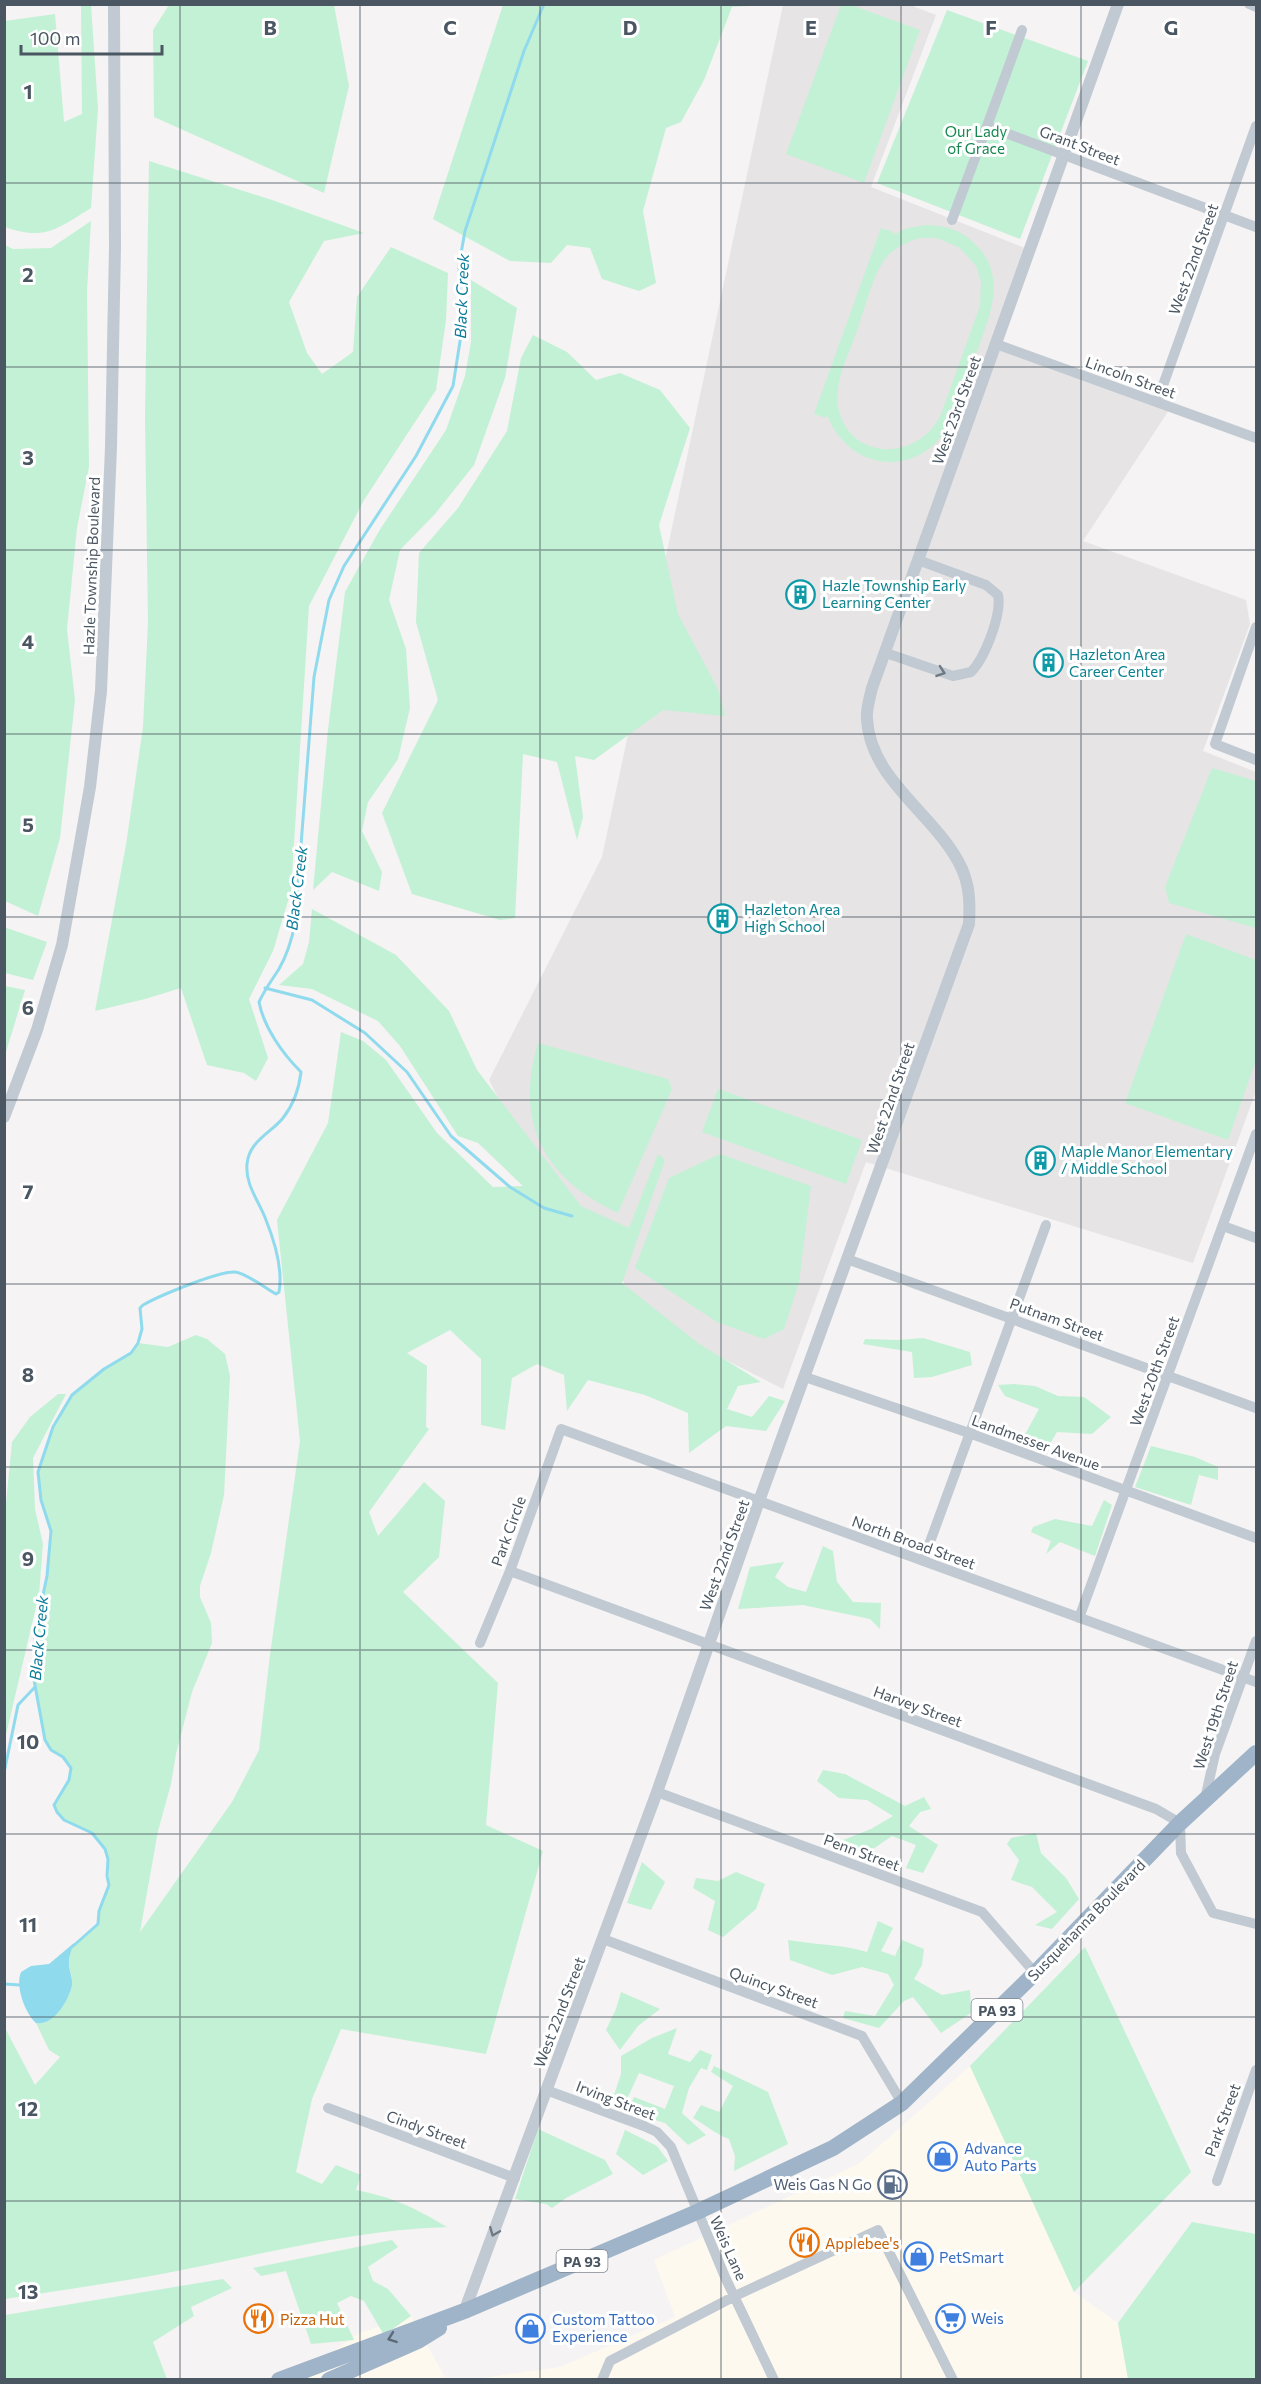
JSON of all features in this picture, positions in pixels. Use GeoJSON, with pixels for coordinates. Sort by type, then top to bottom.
{"type":"FeatureCollection","features":[{"type":"Feature","properties":{"kind":"highway","name":"Susquehanna Boulevard"},"geometry":{"type":"LineString","coordinates":[[279,2379],[467,2310],[697,2212],[833,2148],[902,2103],[1035,1973],[1180,1823],[1256,1755]]}},
{"type":"Feature","properties":{"kind":"highway","name":"Susquehanna Boulevard"},"geometry":{"type":"LineString","coordinates":[[329,2379],[418,2342],[467,2310]]}},
{"type":"Feature","properties":{"kind":"street","name":"Hazle Township Boulevard"},"geometry":{"type":"LineString","coordinates":[[4,1117],[37,1030],[62,945],[90,787],[101,691],[113,376],[114,4]]}},
{"type":"Feature","properties":{"kind":"street","name":"West 23rd Street"},"geometry":{"type":"LineString","coordinates":[[923,816],[896,784],[881,762],[872,742],[866,719],[872,688],[1118,4]]}},
{"type":"Feature","properties":{"kind":"street"},"geometry":{"type":"LineString","coordinates":[[1249,4],[1257,7]]}},
{"type":"Feature","properties":{"kind":"street"},"geometry":{"type":"LineString","coordinates":[[952,220],[1022,30]]}},
{"type":"Feature","properties":{"kind":"street","name":"Grant Street"},"geometry":{"type":"LineString","coordinates":[[987,126],[1257,227]]}},
{"type":"Feature","properties":{"kind":"street","name":"West 22nd Street"},"geometry":{"type":"LineString","coordinates":[[1157,402],[1257,126]]}},
{"type":"Feature","properties":{"kind":"street","name":"Lincoln Street"},"geometry":{"type":"LineString","coordinates":[[996,344],[1257,438]]}},
{"type":"Feature","properties":{"kind":"street"},"geometry":{"type":"LineString","coordinates":[[886,652],[953,676],[971,672],[977,666],[996,619],[1000,604],[998,595],[986,585],[918,560]]}},
{"type":"Feature","properties":{"kind":"street"},"geometry":{"type":"LineString","coordinates":[[1257,627],[1253,650],[1215,744],[1257,760]]}},
{"type":"Feature","properties":{"kind":"street","name":"West 22nd Street"},"geometry":{"type":"LineString","coordinates":[[467,2310],[480,2267],[657,1792],[707,1645],[969,924],[968,888],[963,871],[951,849],[923,816]]}},
{"type":"Feature","properties":{"kind":"street","name":"West 20th Street"},"geometry":{"type":"LineString","coordinates":[[1079,1618],[1257,1134]]}},
{"type":"Feature","properties":{"kind":"street"},"geometry":{"type":"LineString","coordinates":[[922,1561],[1046,1225]]}},
{"type":"Feature","properties":{"kind":"street"},"geometry":{"type":"LineString","coordinates":[[1223,1226],[1257,1238]]}},
{"type":"Feature","properties":{"kind":"street","name":"Putnam Street"},"geometry":{"type":"LineString","coordinates":[[847,1259],[1257,1408]]}},
{"type":"Feature","properties":{"kind":"street","name":"Landmesser Avenue"},"geometry":{"type":"LineString","coordinates":[[805,1377],[969,1433],[1257,1538]]}},
{"type":"Feature","properties":{"kind":"street","name":"North Broad Street"},"geometry":{"type":"LineString","coordinates":[[561,1429],[1257,1682]]}},
{"type":"Feature","properties":{"kind":"street","name":"Park Circle"},"geometry":{"type":"LineString","coordinates":[[480,1642],[510,1571],[561,1429]]}},
{"type":"Feature","properties":{"kind":"street","name":"Harvey Street"},"geometry":{"type":"LineString","coordinates":[[510,1571],[1156,1809],[1180,1823]]}},
{"type":"Feature","properties":{"kind":"street","name":"West 19th Street"},"geometry":{"type":"LineString","coordinates":[[1205,1799],[1215,1754],[1257,1641]]}},
{"type":"Feature","properties":{"kind":"street","name":"Penn Street"},"geometry":{"type":"LineString","coordinates":[[657,1792],[982,1912],[1035,1973]]}},
{"type":"Feature","properties":{"kind":"street"},"geometry":{"type":"LineString","coordinates":[[1180,1823],[1181,1853],[1213,1913],[1257,1924]]}},
{"type":"Feature","properties":{"kind":"street","name":"Quincy Street"},"geometry":{"type":"LineString","coordinates":[[603,1939],[862,2036],[902,2103]]}},
{"type":"Feature","properties":{"kind":"street","name":"Park Street"},"geometry":{"type":"LineString","coordinates":[[1217,2181],[1257,2070]]}},
{"type":"Feature","properties":{"kind":"street","name":"Irving Street"},"geometry":{"type":"LineString","coordinates":[[546,2090],[644,2126],[662,2136],[675,2154],[697,2212]]}},
{"type":"Feature","properties":{"kind":"street","name":"Cindy Street"},"geometry":{"type":"LineString","coordinates":[[328,2108],[515,2178]]}},
{"type":"Feature","properties":{"kind":"street","name":"Weis Lane"},"geometry":{"type":"LineString","coordinates":[[697,2212],[774,2379]]}},
{"type":"Feature","properties":{"kind":"street","name":"Weis Lane"},"geometry":{"type":"LineString","coordinates":[[602,2379],[610,2361],[735,2296],[878,2230],[953,2379]]}},
{"type":"Feature","properties":{"kind":"shaded area"},"geometry":{"type":"Polygon","coordinates":[[[783,5],[910,5],[936,15],[871,187],[1030,250],[996,344],[1171,407],[1083,541],[1246,600],[1250,624],[1203,751],[1256,772],[1256,1091],[1193,1263],[866,1162],[783,1389],[637,1315],[611,1251],[541,1183],[489,1080],[602,857],[783,5]]]}},
{"type":"Feature","properties":{"kind":"shaded area"},"geometry":{"type":"Polygon","coordinates":[[[970,2066],[1074,2292],[1118,2323],[1128,2379],[468,2380],[560,2367],[675,2317],[654,2260],[860,2163],[970,2066]]]}},
{"type":"Feature","properties":{"kind":"shaded area"},"geometry":{"type":"Polygon","coordinates":[[[411,2316],[446,2379],[291,2380],[359,2333],[411,2316]]]}},
{"type":"Feature","properties":{"kind":"green space"},"geometry":{"type":"Polygon","coordinates":[[[81,5],[91,5],[98,109],[91,208],[59,227],[41,233],[5,227],[5,21],[55,14],[64,122],[82,114],[81,5]]]}},
{"type":"Feature","properties":{"kind":"green space"},"geometry":{"type":"Polygon","coordinates":[[[169,5],[334,5],[349,86],[324,193],[154,117],[153,30],[169,5]]]}},
{"type":"Feature","properties":{"kind":"green space"},"geometry":{"type":"Polygon","coordinates":[[[503,5],[764,5],[732,7],[704,80],[681,122],[666,128],[643,211],[656,283],[639,291],[602,279],[590,248],[567,245],[551,263],[510,261],[433,219],[503,5]]]}},
{"type":"Feature","properties":{"kind":"green space"},"geometry":{"type":"Polygon","coordinates":[[[841,5],[851,5],[920,30],[864,183],[786,154],[841,5]]]}},
{"type":"Feature","properties":{"kind":"green space","name":"Our Lady of Grace"},"geometry":{"type":"Polygon","coordinates":[[[947,10],[1088,61],[1020,239],[877,183],[947,10]]]}},
{"type":"Feature","properties":{"kind":"green space"},"geometry":{"type":"Polygon","coordinates":[[[149,161],[272,200],[364,233],[324,241],[289,302],[307,353],[322,374],[353,352],[357,297],[391,247],[448,273],[446,320],[436,390],[364,500],[309,606],[291,891],[273,951],[249,999],[268,1058],[256,1081],[244,1073],[207,1065],[181,988],[95,1011],[126,845],[143,727],[148,622],[145,418],[149,161]]]}},
{"type":"Feature","properties":{"kind":"green space"},"geometry":{"type":"Polygon","coordinates":[[[91,221],[87,292],[89,467],[77,528],[67,629],[75,700],[60,838],[38,916],[5,901],[5,245],[13,249],[51,248],[91,221]]]}},
{"type":"Feature","properties":{"kind":"green space"},"geometry":{"type":"Polygon","coordinates":[[[926,225],[939,226],[957,231],[973,242],[984,254],[991,268],[993,296],[987,325],[958,403],[952,419],[940,438],[924,452],[907,460],[888,462],[870,459],[853,450],[838,435],[827,415],[826,418],[814,414],[881,228],[893,232],[893,235],[908,228],[926,225]],[[920,238],[910,241],[885,259],[872,286],[843,369],[839,382],[838,407],[845,425],[856,438],[870,446],[885,449],[902,447],[917,441],[931,430],[941,414],[980,306],[981,282],[976,266],[960,248],[937,238],[920,238]]]}},
{"type":"Feature","properties":{"kind":"green space"},"geometry":{"type":"Polygon","coordinates":[[[471,280],[517,308],[505,378],[474,465],[435,514],[400,550],[389,600],[406,649],[410,708],[398,759],[368,802],[362,831],[382,872],[379,891],[332,872],[313,890],[328,730],[345,592],[379,531],[446,430],[465,376],[471,342],[471,280]]]}},
{"type":"Feature","properties":{"kind":"green space"},"geometry":{"type":"Polygon","coordinates":[[[533,335],[567,352],[596,380],[620,373],[660,390],[690,428],[659,525],[678,614],[718,689],[725,716],[663,710],[594,760],[575,756],[583,817],[577,840],[557,762],[523,754],[515,918],[500,920],[412,894],[382,813],[438,700],[416,622],[419,553],[458,508],[507,431],[521,358],[533,335]]]}},
{"type":"Feature","properties":{"kind":"green space"},"geometry":{"type":"Polygon","coordinates":[[[1212,768],[1256,781],[1256,928],[1169,903],[1165,887],[1212,768]]]}},
{"type":"Feature","properties":{"kind":"green space"},"geometry":{"type":"Polygon","coordinates":[[[312,909],[396,955],[449,1011],[477,1070],[581,1206],[629,1228],[658,1154],[665,1160],[622,1283],[698,1343],[761,1382],[738,1386],[727,1409],[752,1417],[769,1396],[785,1401],[766,1431],[726,1426],[689,1453],[688,1413],[645,1395],[588,1380],[567,1411],[564,1375],[537,1364],[512,1378],[505,1430],[481,1425],[481,1359],[450,1330],[407,1353],[427,1366],[426,1427],[429,1429],[369,1512],[378,1536],[424,1482],[445,1501],[439,1557],[403,1592],[498,1683],[486,1825],[543,1851],[486,2054],[341,2029],[312,2099],[296,2172],[322,2184],[336,2165],[361,2175],[356,2190],[403,2204],[447,2227],[343,2238],[151,2276],[5,2299],[4,2026],[35,2085],[60,2057],[49,2050],[36,2023],[50,2020],[66,2001],[71,1987],[69,1959],[74,1943],[84,1938],[98,1924],[99,1911],[109,1885],[108,1859],[105,1849],[92,1833],[64,1820],[54,1805],[69,1780],[71,1768],[63,1757],[51,1750],[45,1740],[34,1680],[35,1633],[47,1576],[51,1531],[41,1500],[38,1472],[53,1427],[72,1395],[104,1369],[131,1353],[138,1343],[168,1347],[196,1335],[207,1339],[225,1354],[230,1376],[224,1495],[211,1553],[200,1586],[200,1597],[211,1623],[212,1643],[192,1692],[176,1754],[171,1784],[158,1831],[140,1932],[232,1802],[259,1750],[300,1441],[277,1220],[328,1123],[341,1032],[363,1041],[386,1060],[437,1133],[493,1187],[523,1186],[478,1143],[458,1136],[400,1046],[378,1021],[312,989],[279,985],[303,964],[309,942],[312,909]]]}},
{"type":"Feature","properties":{"kind":"green space"},"geometry":{"type":"Polygon","coordinates":[[[4,927],[47,942],[33,980],[5,973],[4,927]]]}},
{"type":"Feature","properties":{"kind":"green space"},"geometry":{"type":"Polygon","coordinates":[[[1186,934],[1256,960],[1256,1060],[1228,1140],[1125,1103],[1186,934]]]}},
{"type":"Feature","properties":{"kind":"green space"},"geometry":{"type":"Polygon","coordinates":[[[4,986],[25,990],[5,1055],[4,986]]]}},
{"type":"Feature","properties":{"kind":"green space"},"geometry":{"type":"Polygon","coordinates":[[[538,1043],[668,1079],[672,1089],[618,1213],[592,1199],[571,1183],[554,1165],[541,1145],[533,1123],[530,1099],[532,1072],[538,1043]]]}},
{"type":"Feature","properties":{"kind":"green space"},"geometry":{"type":"Polygon","coordinates":[[[718,1089],[862,1140],[846,1184],[702,1132],[718,1089]]]}},
{"type":"Feature","properties":{"kind":"green space"},"geometry":{"type":"Polygon","coordinates":[[[720,1154],[811,1186],[799,1283],[784,1329],[764,1339],[717,1322],[635,1268],[669,1178],[720,1154]]]}},
{"type":"Feature","properties":{"kind":"green space"},"geometry":{"type":"Polygon","coordinates":[[[923,1338],[970,1352],[972,1365],[932,1377],[914,1378],[912,1352],[863,1344],[865,1339],[923,1338]]]}},
{"type":"Feature","properties":{"kind":"green space"},"geometry":{"type":"Polygon","coordinates":[[[998,1385],[1035,1386],[1058,1396],[1084,1397],[1111,1417],[1092,1434],[1057,1432],[1047,1449],[1023,1438],[1039,1409],[1005,1396],[998,1385]]]}},
{"type":"Feature","properties":{"kind":"green space"},"geometry":{"type":"Polygon","coordinates":[[[58,1394],[66,1394],[33,1458],[35,1509],[43,1544],[39,1594],[5,1739],[4,1524],[12,1442],[30,1417],[58,1394]]]}},
{"type":"Feature","properties":{"kind":"green space"},"geometry":{"type":"Polygon","coordinates":[[[1151,1446],[1195,1457],[1218,1467],[1218,1480],[1199,1475],[1191,1505],[1135,1487],[1151,1446]]]}},
{"type":"Feature","properties":{"kind":"green space"},"geometry":{"type":"Polygon","coordinates":[[[1104,1500],[1112,1505],[1095,1556],[1060,1542],[1046,1554],[1051,1541],[1031,1532],[1033,1527],[1055,1519],[1092,1526],[1104,1500]]]}},
{"type":"Feature","properties":{"kind":"green space"},"geometry":{"type":"Polygon","coordinates":[[[823,1546],[833,1551],[837,1582],[853,1602],[881,1603],[880,1629],[870,1619],[803,1605],[738,1609],[750,1567],[784,1562],[775,1577],[788,1587],[806,1592],[823,1546]]]}},
{"type":"Feature","properties":{"kind":"green space"},"geometry":{"type":"Polygon","coordinates":[[[823,1770],[845,1774],[905,1806],[924,1797],[931,1809],[920,1812],[909,1826],[938,1845],[923,1873],[906,1868],[916,1845],[892,1836],[873,1849],[888,1865],[838,1842],[871,1829],[893,1816],[867,1800],[839,1798],[817,1781],[823,1770]]]}},
{"type":"Feature","properties":{"kind":"green space"},"geometry":{"type":"Polygon","coordinates":[[[1036,1833],[1041,1853],[1066,1878],[1079,1899],[1052,1929],[1035,1925],[1057,1912],[1032,1887],[1011,1880],[1019,1860],[1007,1844],[1011,1838],[1036,1833]]]}},
{"type":"Feature","properties":{"kind":"green space"},"geometry":{"type":"Polygon","coordinates":[[[642,1862],[665,1882],[651,1910],[627,1903],[642,1862]]]}},
{"type":"Feature","properties":{"kind":"green space"},"geometry":{"type":"Polygon","coordinates":[[[736,1872],[765,1884],[756,1909],[723,1937],[708,1930],[715,1901],[693,1888],[696,1878],[718,1881],[736,1872]]]}},
{"type":"Feature","properties":{"kind":"green space"},"geometry":{"type":"Polygon","coordinates":[[[878,1921],[893,1928],[881,1951],[895,1956],[902,1940],[924,1949],[922,1965],[914,1979],[942,1995],[970,1990],[971,2013],[941,2033],[913,1997],[904,2001],[879,2028],[843,2018],[845,2011],[875,2016],[894,1985],[888,1974],[862,1967],[832,1975],[790,1960],[788,1940],[848,1947],[867,1952],[878,1921]]]}},
{"type":"Feature","properties":{"kind":"green space"},"geometry":{"type":"Polygon","coordinates":[[[1085,1947],[1191,2172],[1074,2292],[970,2066],[1085,1947]]]}},
{"type":"Feature","properties":{"kind":"green space"},"geometry":{"type":"Polygon","coordinates":[[[621,1992],[660,2009],[638,2026],[620,2050],[606,2030],[621,1992]]]}},
{"type":"Feature","properties":{"kind":"green space"},"geometry":{"type":"Polygon","coordinates":[[[677,2028],[668,2054],[690,2062],[700,2050],[712,2055],[707,2070],[701,2068],[689,2088],[682,2113],[706,2135],[688,2145],[665,2123],[627,2111],[634,2097],[665,2109],[674,2086],[639,2073],[623,2108],[614,2095],[621,2074],[621,2056],[652,2038],[677,2028]]]}},
{"type":"Feature","properties":{"kind":"green space"},"geometry":{"type":"Polygon","coordinates":[[[714,2066],[768,2092],[788,2144],[734,2171],[735,2156],[729,2139],[693,2118],[701,2105],[719,2112],[733,2086],[711,2072],[714,2066]]]}},
{"type":"Feature","properties":{"kind":"green space"},"geometry":{"type":"Polygon","coordinates":[[[538,2129],[605,2160],[613,2174],[566,2198],[552,2208],[546,2204],[515,2199],[538,2129]]]}},
{"type":"Feature","properties":{"kind":"green space"},"geometry":{"type":"Polygon","coordinates":[[[625,2130],[657,2146],[668,2161],[643,2175],[616,2154],[625,2130]]]}},
{"type":"Feature","properties":{"kind":"green space"},"geometry":{"type":"Polygon","coordinates":[[[1192,2222],[1256,2234],[1256,2379],[1128,2379],[1118,2323],[1192,2222]]]}},
{"type":"Feature","properties":{"kind":"green space"},"geometry":{"type":"Polygon","coordinates":[[[392,2240],[398,2247],[368,2267],[373,2281],[388,2289],[411,2316],[384,2335],[364,2301],[351,2296],[337,2303],[354,2340],[311,2344],[286,2271],[261,2276],[253,2268],[392,2240]]]}},
{"type":"Feature","properties":{"kind":"green space"},"geometry":{"type":"Polygon","coordinates":[[[223,2279],[232,2288],[191,2307],[194,2316],[153,2342],[167,2379],[5,2379],[5,2315],[223,2279]]]}},
{"type":"Feature","properties":{"kind":"water"},"geometry":{"type":"Polygon","coordinates":[[[74,1943],[69,1959],[72,1985],[68,1998],[55,2016],[43,2023],[36,2023],[28,2013],[22,1999],[19,1984],[21,1972],[31,1966],[49,1964],[74,1943]]]}},
{"type":"Feature","properties":{"kind":"waterway","name":"Black Creek"},"geometry":{"type":"LineString","coordinates":[[72,1947],[98,1924],[99,1911],[109,1885],[108,1859],[105,1849],[92,1833],[64,1820],[54,1805],[69,1780],[71,1768],[63,1757],[51,1750],[45,1740],[34,1680],[35,1633],[47,1576],[51,1531],[41,1500],[38,1472],[53,1427],[72,1395],[104,1369],[131,1353],[138,1343],[142,1329],[140,1308],[143,1305],[216,1275],[235,1272],[250,1278],[276,1294],[279,1292],[280,1274],[275,1246],[250,1186],[247,1164],[256,1143],[287,1113],[295,1096],[301,1072],[281,1049],[270,1031],[259,1002],[279,969],[291,941],[295,923],[314,677],[329,600],[344,566],[416,456],[453,386],[461,335],[459,265],[465,231],[524,51],[544,4]]}},
{"type":"Feature","properties":{"kind":"waterway"},"geometry":{"type":"LineString","coordinates":[[265,988],[312,1000],[365,1033],[407,1072],[451,1136],[510,1187],[544,1208],[572,1216]]}},
{"type":"Feature","properties":{"kind":"waterway","name":"Black Creek"},"geometry":{"type":"LineString","coordinates":[[4,1773],[18,1705],[35,1687]]}},
{"type":"Feature","properties":{"kind":"waterway"},"geometry":{"type":"LineString","coordinates":[[4,1984],[20,1985]]}},
{"type":"Feature","properties":{"kind":"place","name":"Hazle Township Early Learning Center"},"geometry":{"type":"Point","coordinates":[801,594]}},
{"type":"Feature","properties":{"kind":"place","name":"Hazleton Area Career Center"},"geometry":{"type":"Point","coordinates":[1048,663]}},
{"type":"Feature","properties":{"kind":"place","name":"Hazleton Area High School"},"geometry":{"type":"Point","coordinates":[723,918]}},
{"type":"Feature","properties":{"kind":"place","name":"Maple Manor Elementary / Middle School"},"geometry":{"type":"Point","coordinates":[1040,1160]}},
{"type":"Feature","properties":{"kind":"place","name":"Advance Auto Parts"},"geometry":{"type":"Point","coordinates":[943,2157]}},
{"type":"Feature","properties":{"kind":"place","name":"Weis Gas N Go"},"geometry":{"type":"Point","coordinates":[893,2184]}},
{"type":"Feature","properties":{"kind":"place","name":"Applebee's"},"geometry":{"type":"Point","coordinates":[804,2243]}},
{"type":"Feature","properties":{"kind":"place","name":"PetSmart"},"geometry":{"type":"Point","coordinates":[918,2257]}},
{"type":"Feature","properties":{"kind":"place","name":"Weis"},"geometry":{"type":"Point","coordinates":[950,2318]}},
{"type":"Feature","properties":{"kind":"place","name":"Pizza Hut"},"geometry":{"type":"Point","coordinates":[259,2319]}},
{"type":"Feature","properties":{"kind":"place","name":"Custom Tattoo Experience"},"geometry":{"type":"Point","coordinates":[531,2328]}}]}
